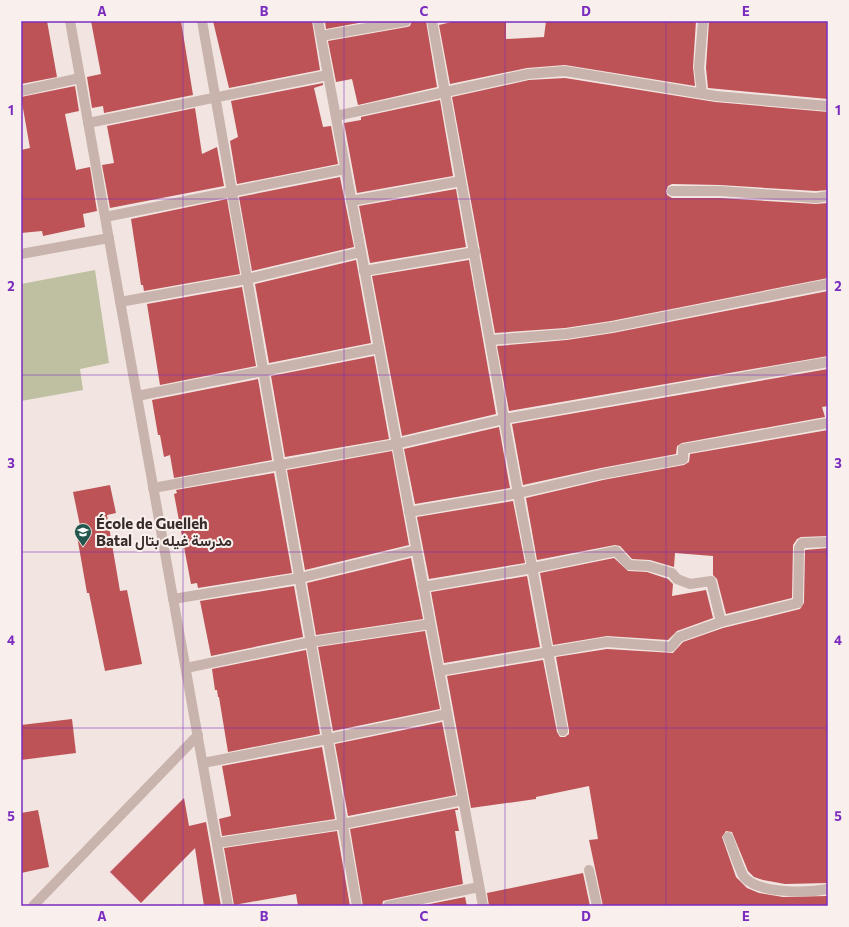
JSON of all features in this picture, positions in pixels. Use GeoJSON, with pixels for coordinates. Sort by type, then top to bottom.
{"type":"FeatureCollection","features":[{"type":"Feature","properties":{"kind":"street"},"geometry":{"type":"LineString","coordinates":[[70,21],[228,906]]}},
{"type":"Feature","properties":{"kind":"street"},"geometry":{"type":"LineString","coordinates":[[202,21],[357,906]]}},
{"type":"Feature","properties":{"kind":"street"},"geometry":{"type":"LineString","coordinates":[[318,21],[483,906]]}},
{"type":"Feature","properties":{"kind":"street"},"geometry":{"type":"LineString","coordinates":[[321,36],[406,21]]}},
{"type":"Feature","properties":{"kind":"street"},"geometry":{"type":"LineString","coordinates":[[432,21],[491,340],[504,419],[563,731]]}},
{"type":"Feature","properties":{"kind":"street"},"geometry":{"type":"LineString","coordinates":[[702,93],[699,68],[704,21]]}},
{"type":"Feature","properties":{"kind":"street"},"geometry":{"type":"LineString","coordinates":[[336,116],[446,94],[528,74],[565,71],[760,101],[828,106]]}},
{"type":"Feature","properties":{"kind":"street"},"geometry":{"type":"LineString","coordinates":[[88,123],[328,75]]}},
{"type":"Feature","properties":{"kind":"street"},"geometry":{"type":"LineString","coordinates":[[21,90],[80,78]]}},
{"type":"Feature","properties":{"kind":"street"},"geometry":{"type":"LineString","coordinates":[[105,217],[232,190],[345,169]]}},
{"type":"Feature","properties":{"kind":"street"},"geometry":{"type":"LineString","coordinates":[[351,201],[462,181]]}},
{"type":"Feature","properties":{"kind":"street"},"geometry":{"type":"LineString","coordinates":[[672,191],[720,191],[816,198],[828,196]]}},
{"type":"Feature","properties":{"kind":"street"},"geometry":{"type":"LineString","coordinates":[[21,254],[109,238]]}},
{"type":"Feature","properties":{"kind":"street"},"geometry":{"type":"LineString","coordinates":[[120,302],[247,279],[361,252]]}},
{"type":"Feature","properties":{"kind":"street"},"geometry":{"type":"LineString","coordinates":[[364,271],[474,252]]}},
{"type":"Feature","properties":{"kind":"street"},"geometry":{"type":"LineString","coordinates":[[491,340],[566,334],[612,327],[828,284]]}},
{"type":"Feature","properties":{"kind":"street"},"geometry":{"type":"LineString","coordinates":[[137,396],[379,348]]}},
{"type":"Feature","properties":{"kind":"street"},"geometry":{"type":"LineString","coordinates":[[153,488],[279,467],[396,444],[504,419],[828,362]]}},
{"type":"Feature","properties":{"kind":"street"},"geometry":{"type":"LineString","coordinates":[[409,512],[519,493],[602,474],[683,459],[683,449],[828,423]]}},
{"type":"Feature","properties":{"kind":"street"},"geometry":{"type":"LineString","coordinates":[[439,671],[607,642],[670,647],[679,637],[721,622],[798,603],[799,548],[802,543],[828,542]]}},
{"type":"Feature","properties":{"kind":"street"},"geometry":{"type":"LineString","coordinates":[[174,599],[300,578],[416,550]]}},
{"type":"Feature","properties":{"kind":"street"},"geometry":{"type":"LineString","coordinates":[[423,587],[616,552],[629,565],[648,566],[672,573],[677,579],[690,584],[711,581],[721,622]]}},
{"type":"Feature","properties":{"kind":"street"},"geometry":{"type":"LineString","coordinates":[[186,668],[311,642],[430,624]]}},
{"type":"Feature","properties":{"kind":"street"},"geometry":{"type":"LineString","coordinates":[[203,763],[447,714]]}},
{"type":"Feature","properties":{"kind":"street"},"geometry":{"type":"LineString","coordinates":[[33,906],[198,736]]}},
{"type":"Feature","properties":{"kind":"street"},"geometry":{"type":"LineString","coordinates":[[217,843],[343,824],[463,800]]}},
{"type":"Feature","properties":{"kind":"street"},"geometry":{"type":"LineString","coordinates":[[728,837],[744,877],[759,886],[783,890],[815,892],[828,889]]}},
{"type":"Feature","properties":{"kind":"street"},"geometry":{"type":"LineString","coordinates":[[590,870],[597,906]]}},
{"type":"Feature","properties":{"kind":"street"},"geometry":{"type":"LineString","coordinates":[[388,906],[479,887]]}},
{"type":"Feature","properties":{"kind":"green space"},"geometry":{"type":"Polygon","coordinates":[[[95,270],[109,363],[80,369],[83,390],[21,401],[21,284],[95,270]]]}},
{"type":"Feature","properties":{"kind":"building"},"geometry":{"type":"Polygon","coordinates":[[[21,21],[47,21],[57,77],[21,84],[21,21]]]}},
{"type":"Feature","properties":{"kind":"building"},"geometry":{"type":"Polygon","coordinates":[[[91,21],[181,21],[193,95],[104,113],[103,106],[92,108],[87,77],[101,74],[91,21]]]}},
{"type":"Feature","properties":{"kind":"building"},"geometry":{"type":"Polygon","coordinates":[[[213,21],[312,21],[320,70],[229,88],[213,21]]]}},
{"type":"Feature","properties":{"kind":"building"},"geometry":{"type":"Polygon","coordinates":[[[325,21],[369,21],[326,29],[325,21]]]}},
{"type":"Feature","properties":{"kind":"building"},"geometry":{"type":"Polygon","coordinates":[[[412,21],[426,21],[437,87],[358,105],[352,79],[336,82],[328,41],[407,27],[410,26],[412,21]]]}},
{"type":"Feature","properties":{"kind":"building"},"geometry":{"type":"Polygon","coordinates":[[[456,21],[506,21],[506,39],[544,37],[546,21],[696,21],[693,67],[695,86],[565,65],[527,68],[450,84],[439,25],[456,21]]]}},
{"type":"Feature","properties":{"kind":"building"},"geometry":{"type":"Polygon","coordinates":[[[709,21],[828,21],[828,99],[708,88],[706,68],[709,21]]]}},
{"type":"Feature","properties":{"kind":"building"},"geometry":{"type":"Polygon","coordinates":[[[565,78],[715,102],[828,112],[828,190],[816,191],[720,185],[672,184],[668,186],[666,191],[667,195],[672,198],[720,198],[816,204],[828,203],[828,278],[611,321],[565,328],[495,333],[452,97],[529,80],[565,78]]]}},
{"type":"Feature","properties":{"kind":"building"},"geometry":{"type":"Polygon","coordinates":[[[323,83],[323,85],[314,88],[323,127],[331,126],[338,164],[237,184],[230,141],[238,137],[231,101],[323,83]]]}},
{"type":"Feature","properties":{"kind":"building"},"geometry":{"type":"Polygon","coordinates":[[[75,86],[79,111],[65,114],[76,170],[90,167],[97,211],[83,214],[85,227],[43,236],[42,231],[21,233],[21,150],[30,148],[21,97],[75,86]]]}},
{"type":"Feature","properties":{"kind":"building"},"geometry":{"type":"Polygon","coordinates":[[[440,100],[453,176],[357,193],[344,123],[361,120],[361,117],[440,100]]]}},
{"type":"Feature","properties":{"kind":"building"},"geometry":{"type":"Polygon","coordinates":[[[195,108],[202,154],[217,147],[224,186],[110,208],[102,165],[114,163],[107,126],[195,108]]]}},
{"type":"Feature","properties":{"kind":"building"},"geometry":{"type":"Polygon","coordinates":[[[340,177],[354,247],[252,271],[239,197],[340,177]]]}},
{"type":"Feature","properties":{"kind":"building"},"geometry":{"type":"Polygon","coordinates":[[[456,189],[466,247],[370,263],[359,206],[456,189]]]}},
{"type":"Feature","properties":{"kind":"building"},"geometry":{"type":"Polygon","coordinates":[[[227,199],[240,274],[144,291],[143,285],[141,285],[131,219],[227,199]]]}},
{"type":"Feature","properties":{"kind":"building"},"geometry":{"type":"Polygon","coordinates":[[[356,260],[371,343],[269,363],[255,284],[356,260]]]}},
{"type":"Feature","properties":{"kind":"building"},"geometry":{"type":"Polygon","coordinates":[[[469,260],[496,414],[402,436],[372,276],[469,260]]]}},
{"type":"Feature","properties":{"kind":"building"},"geometry":{"type":"Polygon","coordinates":[[[242,287],[256,366],[160,385],[147,304],[242,287]]]}},
{"type":"Feature","properties":{"kind":"building"},"geometry":{"type":"Polygon","coordinates":[[[828,291],[828,356],[509,411],[497,346],[567,340],[613,333],[828,291]]]}},
{"type":"Feature","properties":{"kind":"building"},"geometry":{"type":"Polygon","coordinates":[[[374,356],[389,439],[285,457],[271,376],[374,356]]]}},
{"type":"Feature","properties":{"kind":"building"},"geometry":{"type":"Polygon","coordinates":[[[828,369],[828,406],[822,407],[825,417],[682,443],[677,446],[676,454],[523,485],[512,424],[828,369]]]}},
{"type":"Feature","properties":{"kind":"building"},"geometry":{"type":"Polygon","coordinates":[[[258,379],[272,460],[174,478],[170,455],[164,457],[160,435],[158,435],[152,400],[258,379]]]}},
{"type":"Feature","properties":{"kind":"building"},"geometry":{"type":"Polygon","coordinates":[[[499,427],[510,488],[415,504],[404,449],[499,427]]]}},
{"type":"Feature","properties":{"kind":"building"},"geometry":{"type":"Polygon","coordinates":[[[828,430],[828,536],[801,537],[797,539],[793,545],[792,598],[726,614],[717,579],[713,575],[713,556],[675,553],[674,567],[650,560],[632,559],[620,546],[615,545],[537,560],[526,498],[603,480],[684,465],[689,462],[690,454],[828,430]]]}},
{"type":"Feature","properties":{"kind":"building"},"geometry":{"type":"Polygon","coordinates":[[[392,451],[409,545],[305,570],[287,470],[392,451]]]}},
{"type":"Feature","properties":{"kind":"building"},"geometry":{"type":"Polygon","coordinates":[[[274,473],[292,573],[198,588],[197,583],[191,584],[174,494],[177,493],[176,490],[274,473]]]}},
{"type":"Feature","properties":{"kind":"building"},"geometry":{"type":"Polygon","coordinates":[[[110,485],[116,513],[107,515],[120,591],[127,590],[142,664],[105,671],[89,593],[87,593],[77,536],[82,535],[73,492],[110,485]]]}},
{"type":"Feature","properties":{"kind":"building"},"geometry":{"type":"Polygon","coordinates":[[[513,501],[525,563],[429,579],[417,517],[513,501]]]}},
{"type":"Feature","properties":{"kind":"building"},"geometry":{"type":"Polygon","coordinates":[[[828,548],[828,883],[785,884],[754,877],[748,871],[732,832],[726,831],[722,837],[736,877],[747,888],[759,893],[783,897],[828,896],[828,906],[603,906],[589,840],[598,839],[589,786],[536,797],[536,799],[471,808],[447,676],[543,660],[557,732],[560,737],[565,737],[569,734],[569,730],[556,657],[607,649],[673,653],[683,642],[723,628],[800,609],[804,603],[805,550],[828,548]]]}},
{"type":"Feature","properties":{"kind":"building"},"geometry":{"type":"Polygon","coordinates":[[[411,558],[423,619],[316,635],[307,583],[411,558]]]}},
{"type":"Feature","properties":{"kind":"building"},"geometry":{"type":"Polygon","coordinates":[[[614,558],[628,571],[647,572],[668,579],[673,584],[672,596],[706,590],[713,618],[677,631],[668,640],[607,636],[553,645],[540,573],[614,558]]]}},
{"type":"Feature","properties":{"kind":"building"},"geometry":{"type":"Polygon","coordinates":[[[527,576],[540,647],[444,663],[431,592],[527,576]]]}},
{"type":"Feature","properties":{"kind":"building"},"geometry":{"type":"Polygon","coordinates":[[[294,586],[303,637],[211,656],[200,601],[294,586]]]}},
{"type":"Feature","properties":{"kind":"building"},"geometry":{"type":"Polygon","coordinates":[[[425,631],[440,709],[333,731],[318,647],[425,631]]]}},
{"type":"Feature","properties":{"kind":"building"},"geometry":{"type":"Polygon","coordinates":[[[306,650],[320,734],[228,752],[219,697],[217,690],[215,690],[212,669],[306,650]]]}},
{"type":"Feature","properties":{"kind":"building"},"geometry":{"type":"Polygon","coordinates":[[[72,719],[76,753],[21,760],[21,725],[72,719]]]}},
{"type":"Feature","properties":{"kind":"building"},"geometry":{"type":"Polygon","coordinates":[[[442,722],[456,795],[348,816],[335,744],[442,722]]]}},
{"type":"Feature","properties":{"kind":"building"},"geometry":{"type":"Polygon","coordinates":[[[322,747],[335,819],[222,836],[219,819],[231,816],[222,766],[322,747]]]}},
{"type":"Feature","properties":{"kind":"building"},"geometry":{"type":"Polygon","coordinates":[[[184,798],[189,826],[206,822],[221,906],[204,906],[195,848],[141,903],[110,872],[184,798]]]}},
{"type":"Feature","properties":{"kind":"building"},"geometry":{"type":"Polygon","coordinates":[[[458,808],[458,810],[455,810],[459,831],[455,831],[463,884],[383,901],[382,906],[363,906],[350,829],[458,808]]]}},
{"type":"Feature","properties":{"kind":"building"},"geometry":{"type":"Polygon","coordinates":[[[38,810],[49,867],[21,873],[21,813],[38,810]]]}},
{"type":"Feature","properties":{"kind":"building"},"geometry":{"type":"Polygon","coordinates":[[[337,831],[350,906],[298,906],[296,894],[234,905],[224,848],[337,831]]]}},
{"type":"Feature","properties":{"kind":"building"},"geometry":{"type":"Polygon","coordinates":[[[583,873],[590,906],[489,906],[487,893],[583,873]]]}},
{"type":"Feature","properties":{"kind":"building"},"geometry":{"type":"Polygon","coordinates":[[[465,897],[467,906],[420,906],[465,897]]]}},
{"type":"Feature","properties":{"kind":"place","name":"École de Guelleh Batal مدرسة غيله بتال"},"geometry":{"type":"Point","coordinates":[83,547]}}]}
